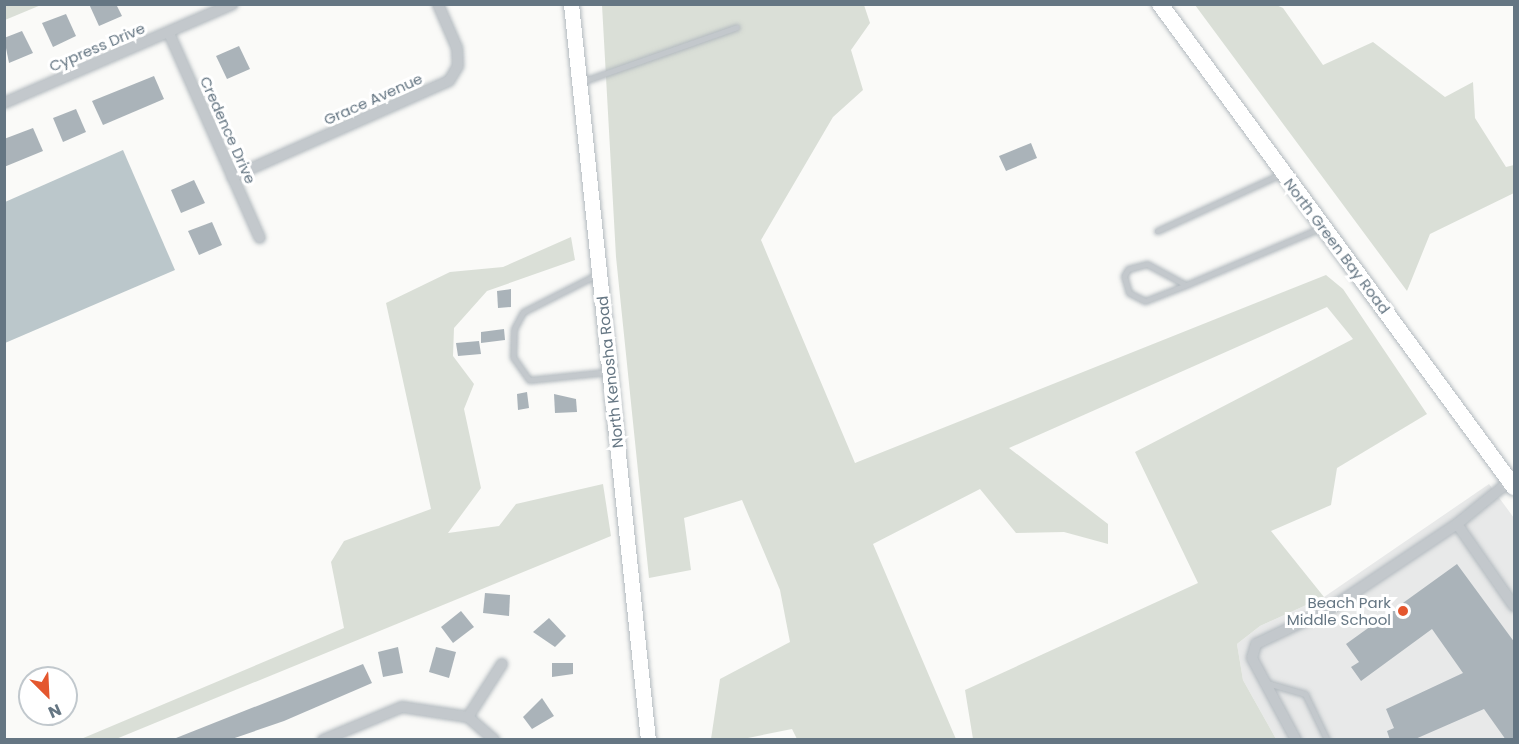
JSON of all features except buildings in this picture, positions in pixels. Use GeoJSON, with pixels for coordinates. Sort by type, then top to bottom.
{"type":"FeatureCollection","features":[{"type":"Feature","properties":{"kind":"main road","name":"North Green Bay Road"},"geometry":{"type":"LineString","coordinates":[[1160,4],[1512,484]]}},
{"type":"Feature","properties":{"kind":"street","name":"Cypress Drive"},"geometry":{"type":"LineString","coordinates":[[4,103],[233,4]]}},
{"type":"Feature","properties":{"kind":"street","name":"Grace Avenue"},"geometry":{"type":"LineString","coordinates":[[232,177],[449,81],[458,66],[457,48],[438,4]]}},
{"type":"Feature","properties":{"kind":"street","name":"North Kenosha Road"},"geometry":{"type":"LineString","coordinates":[[571,4],[648,740]]}},
{"type":"Feature","properties":{"kind":"street","name":"Credence Drive"},"geometry":{"type":"LineString","coordinates":[[169,33],[260,238]]}},
{"type":"Feature","properties":{"kind":"street"},"geometry":{"type":"LineString","coordinates":[[1296,740],[1252,658],[1256,644],[1331,608],[1457,524],[1512,484]]}},
{"type":"Feature","properties":{"kind":"street"},"geometry":{"type":"LineString","coordinates":[[1457,524],[1515,606]]}},
{"type":"Feature","properties":{"kind":"street"},"geometry":{"type":"LineString","coordinates":[[468,717],[502,664]]}},
{"type":"Feature","properties":{"kind":"street"},"geometry":{"type":"LineString","coordinates":[[323,740],[402,707],[468,717],[494,740]]}},
{"type":"Feature","properties":{"kind":"lane"},"geometry":{"type":"LineString","coordinates":[[579,83],[737,27]]}},
{"type":"Feature","properties":{"kind":"lane"},"geometry":{"type":"LineString","coordinates":[[1156,231],[1283,173]]}},
{"type":"Feature","properties":{"kind":"lane"},"geometry":{"type":"LineString","coordinates":[[1186,285],[1147,264],[1128,269],[1124,276],[1129,293],[1145,301],[1186,285],[1324,226]]}},
{"type":"Feature","properties":{"kind":"lane"},"geometry":{"type":"LineString","coordinates":[[600,274],[523,312],[514,329],[513,357],[529,380],[610,372]]}},
{"type":"Feature","properties":{"kind":"lane"},"geometry":{"type":"LineString","coordinates":[[1267,683],[1305,694],[1327,740]]}},
{"type":"Feature","properties":{"kind":"shaded area"},"geometry":{"type":"Polygon","coordinates":[[[5,4],[41,4],[41,5],[5,20],[5,4]]]}},
{"type":"Feature","properties":{"kind":"shaded area"},"geometry":{"type":"Polygon","coordinates":[[[1274,4],[1283,8],[1323,65],[1373,42],[1445,97],[1473,82],[1475,118],[1506,167],[1514,165],[1514,193],[1430,234],[1407,291],[1195,5],[1274,4]]]}},
{"type":"Feature","properties":{"kind":"shaded area"},"geometry":{"type":"Polygon","coordinates":[[[602,5],[864,5],[870,23],[851,50],[863,90],[833,117],[761,240],[855,463],[1326,275],[1343,289],[1427,414],[1337,468],[1331,505],[1271,531],[1324,597],[1260,626],[1237,644],[1243,680],[1276,739],[973,739],[965,690],[1198,583],[1135,452],[1353,339],[1327,307],[1009,448],[1108,524],[1108,544],[1064,532],[1016,533],[980,489],[873,544],[956,739],[797,739],[792,729],[743,739],[711,739],[720,679],[790,642],[780,590],[742,500],[684,518],[691,570],[649,578],[616,257],[602,5]]]}},
{"type":"Feature","properties":{"kind":"shaded area"},"geometry":{"type":"Polygon","coordinates":[[[123,150],[175,270],[5,343],[5,202],[123,150]]]}},
{"type":"Feature","properties":{"kind":"shaded area"},"geometry":{"type":"Polygon","coordinates":[[[571,237],[575,260],[487,291],[454,328],[453,356],[474,384],[464,409],[481,488],[448,533],[499,526],[516,504],[603,484],[611,536],[116,739],[81,739],[344,628],[331,562],[344,541],[431,509],[386,303],[450,272],[503,267],[571,237]]]}},
{"type":"Feature","properties":{"kind":"shaded area","name":"Beach Park Middle School"},"geometry":{"type":"Polygon","coordinates":[[[1489,484],[1514,518],[1514,739],[1276,739],[1243,680],[1237,644],[1260,626],[1324,597],[1489,484]]]}},
{"type":"Feature","properties":{"kind":"place","name":"Beach Park Middle School"},"geometry":{"type":"Point","coordinates":[1403,611]}}]}
